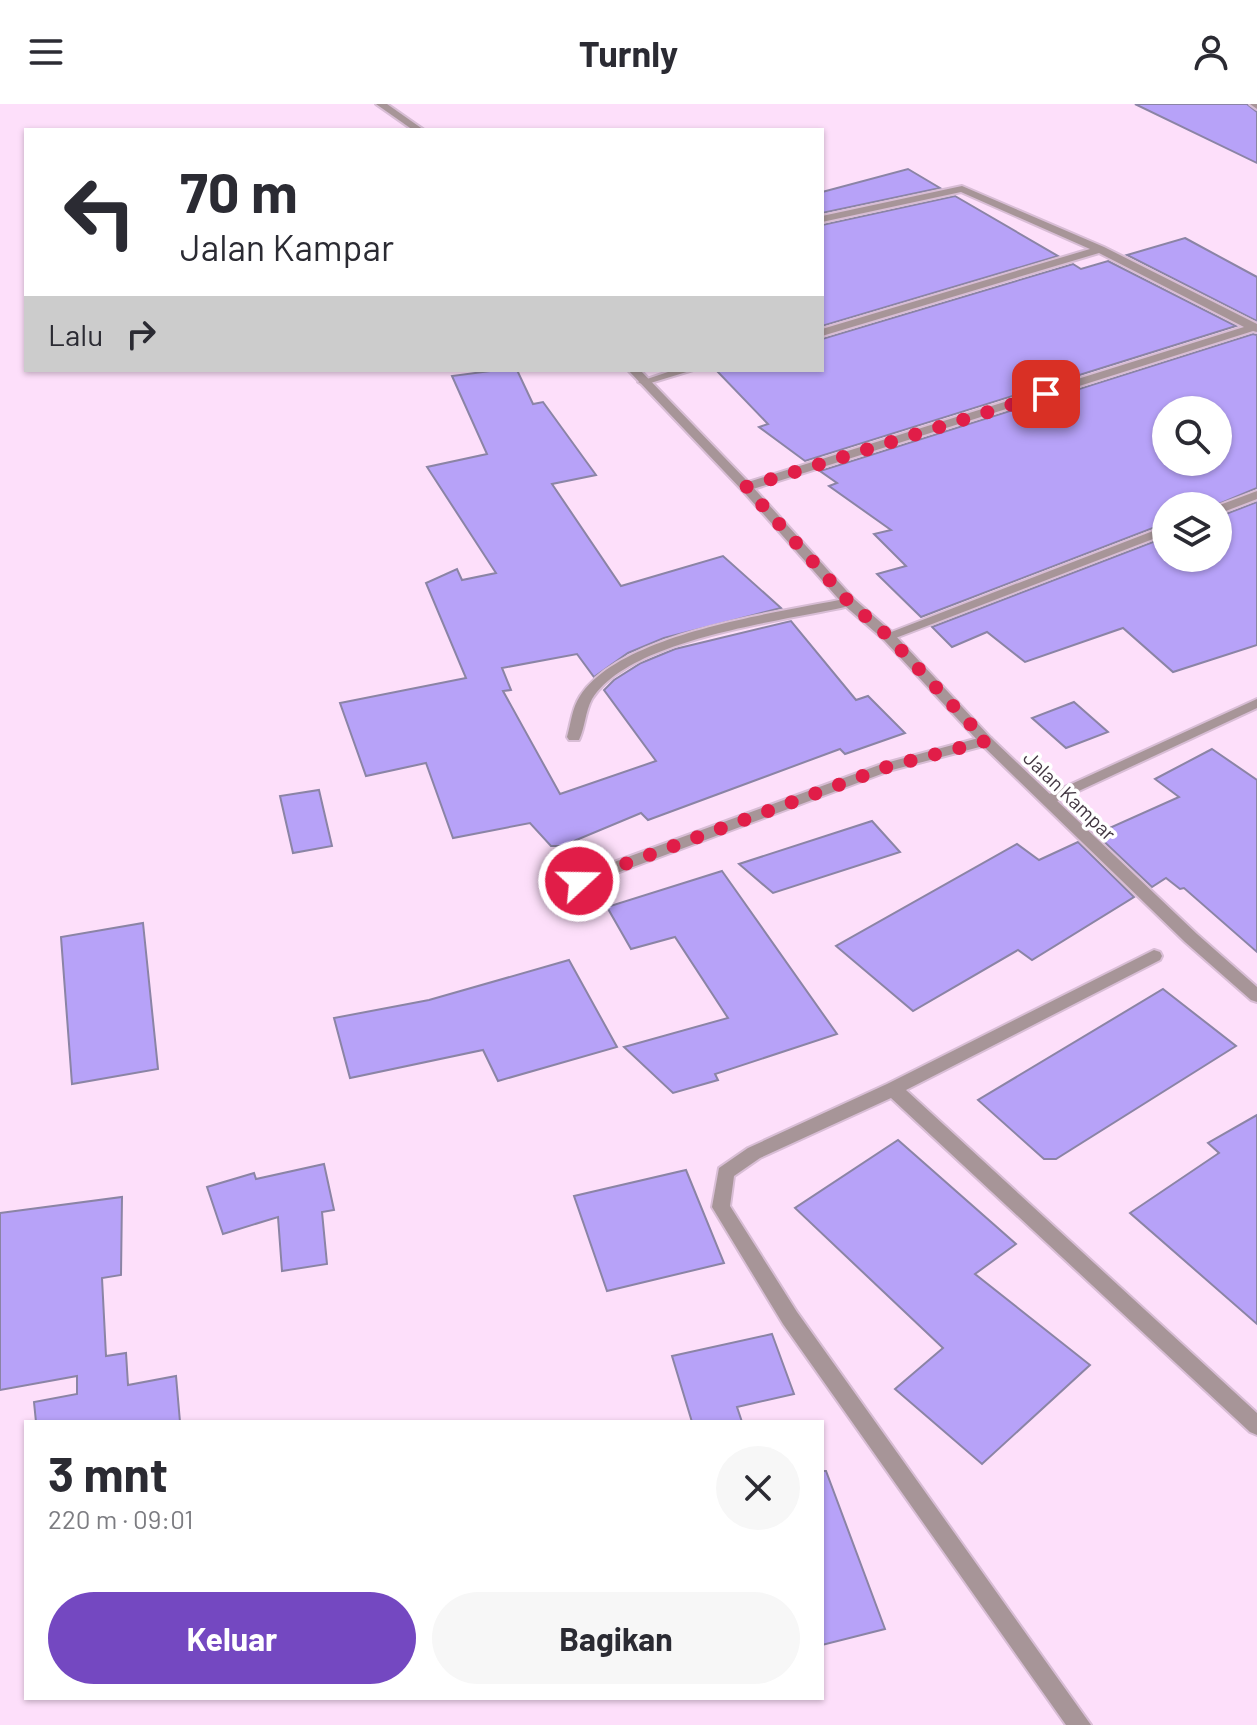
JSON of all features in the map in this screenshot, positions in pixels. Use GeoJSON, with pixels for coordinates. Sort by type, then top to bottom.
{"type":"FeatureCollection","features":[{"type":"Feature","properties":{"kind":"street"},"geometry":{"type":"LineString","coordinates":[[381,104],[416,128]]}},
{"type":"Feature","properties":{"kind":"street"},"geometry":{"type":"LineString","coordinates":[[824,219],[962,189],[1100,249],[1256,328]]}},
{"type":"Feature","properties":{"kind":"street"},"geometry":{"type":"LineString","coordinates":[[824,332],[1100,249]]}},
{"type":"Feature","properties":{"kind":"street"},"geometry":{"type":"LineString","coordinates":[[746,487],[1256,328]]}},
{"type":"Feature","properties":{"kind":"street","name":"Jalan Kampar"},"geometry":{"type":"LineString","coordinates":[[636,372],[746,487],[849,602],[888,636],[986,741],[1191,938],[1257,996]]}},
{"type":"Feature","properties":{"kind":"street"},"geometry":{"type":"LineString","coordinates":[[644,382],[680,372]]}},
{"type":"Feature","properties":{"kind":"street"},"geometry":{"type":"LineString","coordinates":[[1232,506],[1254,499]]}},
{"type":"Feature","properties":{"kind":"street"},"geometry":{"type":"LineString","coordinates":[[888,636],[1152,535]]}},
{"type":"Feature","properties":{"kind":"street"},"geometry":{"type":"LineString","coordinates":[[574,737],[586,697],[604,679],[637,656],[704,634],[849,602]]}},
{"type":"Feature","properties":{"kind":"street"},"geometry":{"type":"LineString","coordinates":[[1048,800],[1257,703]]}},
{"type":"Feature","properties":{"kind":"street"},"geometry":{"type":"LineString","coordinates":[[579,881],[887,767],[986,741]]}},
{"type":"Feature","properties":{"kind":"street"},"geometry":{"type":"LineString","coordinates":[[1080,1725],[790,1318],[721,1207],[725,1173],[754,1153],[893,1089],[1154,956]]}},
{"type":"Feature","properties":{"kind":"street"},"geometry":{"type":"LineString","coordinates":[[893,1089],[1257,1426]]}},
{"type":"Feature","properties":{"kind":"building"},"geometry":{"type":"Polygon","coordinates":[[[1135,104],[1247,104],[1257,112],[1257,163],[1135,104]]]}},
{"type":"Feature","properties":{"kind":"building"},"geometry":{"type":"Polygon","coordinates":[[[908,169],[940,188],[824,213],[824,191],[908,169]]]}},
{"type":"Feature","properties":{"kind":"building"},"geometry":{"type":"Polygon","coordinates":[[[955,196],[1058,256],[824,325],[824,225],[955,196]]]}},
{"type":"Feature","properties":{"kind":"building"},"geometry":{"type":"Polygon","coordinates":[[[1185,238],[1257,277],[1257,321],[1127,255],[1185,238]]]}},
{"type":"Feature","properties":{"kind":"building"},"geometry":{"type":"Polygon","coordinates":[[[1108,261],[1236,326],[805,461],[759,427],[768,424],[718,372],[824,372],[824,338],[1073,264],[1081,269],[1108,261]]]}},
{"type":"Feature","properties":{"kind":"building"},"geometry":{"type":"Polygon","coordinates":[[[1257,335],[1257,488],[1232,498],[1232,492],[1152,492],[1152,528],[921,617],[877,574],[906,566],[874,534],[891,530],[829,486],[837,483],[820,471],[1257,335]]]}},
{"type":"Feature","properties":{"kind":"building"},"geometry":{"type":"Polygon","coordinates":[[[518,372],[533,404],[543,402],[596,475],[552,484],[621,586],[723,556],[781,608],[664,638],[628,653],[594,677],[577,654],[502,668],[511,690],[503,691],[560,794],[656,761],[604,690],[614,680],[641,663],[675,649],[791,621],[856,700],[868,696],[905,733],[845,754],[840,749],[648,820],[641,813],[562,846],[551,846],[530,823],[453,838],[426,763],[366,776],[340,703],[466,678],[426,583],[457,569],[462,580],[496,573],[427,467],[487,454],[452,376],[518,372]]]}},
{"type":"Feature","properties":{"kind":"building"},"geometry":{"type":"Polygon","coordinates":[[[1257,502],[1257,645],[1173,672],[1123,628],[1025,662],[987,632],[952,647],[932,627],[1152,542],[1152,572],[1232,572],[1232,512],[1257,502]]]}},
{"type":"Feature","properties":{"kind":"building"},"geometry":{"type":"Polygon","coordinates":[[[1074,702],[1108,732],[1066,748],[1032,718],[1074,702]]]}},
{"type":"Feature","properties":{"kind":"building"},"geometry":{"type":"Polygon","coordinates":[[[1212,749],[1257,780],[1257,952],[1184,888],[1180,889],[1166,878],[1152,887],[1096,834],[1179,797],[1155,779],[1212,749]]]}},
{"type":"Feature","properties":{"kind":"building"},"geometry":{"type":"Polygon","coordinates":[[[319,790],[332,846],[293,853],[280,796],[319,790]]]}},
{"type":"Feature","properties":{"kind":"building"},"geometry":{"type":"Polygon","coordinates":[[[872,821],[900,852],[773,893],[739,864],[872,821]]]}},
{"type":"Feature","properties":{"kind":"building"},"geometry":{"type":"Polygon","coordinates":[[[1078,842],[1134,897],[1032,960],[1018,950],[913,1011],[836,946],[1017,844],[1039,860],[1078,842]]]}},
{"type":"Feature","properties":{"kind":"building"},"geometry":{"type":"Polygon","coordinates":[[[722,871],[837,1034],[715,1074],[718,1080],[673,1093],[624,1047],[728,1018],[675,937],[631,949],[607,907],[722,871]]]}},
{"type":"Feature","properties":{"kind":"building"},"geometry":{"type":"Polygon","coordinates":[[[143,923],[158,1069],[72,1084],[61,937],[143,923]]]}},
{"type":"Feature","properties":{"kind":"building"},"geometry":{"type":"Polygon","coordinates":[[[569,960],[617,1047],[498,1081],[483,1050],[350,1078],[334,1018],[429,1000],[569,960]]]}},
{"type":"Feature","properties":{"kind":"building"},"geometry":{"type":"Polygon","coordinates":[[[1163,989],[1236,1046],[1056,1159],[1044,1159],[978,1100],[1163,989]]]}},
{"type":"Feature","properties":{"kind":"building"},"geometry":{"type":"Polygon","coordinates":[[[1257,1115],[1257,1324],[1130,1213],[1219,1153],[1208,1143],[1257,1115]]]}},
{"type":"Feature","properties":{"kind":"building"},"geometry":{"type":"Polygon","coordinates":[[[898,1140],[1016,1244],[975,1274],[1090,1365],[982,1464],[895,1389],[943,1348],[795,1208],[898,1140]]]}},
{"type":"Feature","properties":{"kind":"building"},"geometry":{"type":"Polygon","coordinates":[[[324,1164],[334,1210],[322,1212],[327,1264],[282,1271],[278,1217],[223,1234],[207,1187],[254,1173],[256,1179],[324,1164]]]}},
{"type":"Feature","properties":{"kind":"building"},"geometry":{"type":"Polygon","coordinates":[[[686,1170],[724,1263],[607,1291],[574,1196],[686,1170]]]}},
{"type":"Feature","properties":{"kind":"building"},"geometry":{"type":"Polygon","coordinates":[[[122,1197],[121,1275],[102,1278],[106,1356],[126,1353],[128,1385],[176,1376],[180,1420],[36,1420],[34,1402],[77,1394],[77,1376],[0,1390],[0,1213],[122,1197]]]}},
{"type":"Feature","properties":{"kind":"building"},"geometry":{"type":"Polygon","coordinates":[[[772,1334],[794,1394],[737,1407],[741,1420],[691,1420],[672,1356],[772,1334]]]}},
{"type":"Feature","properties":{"kind":"building"},"geometry":{"type":"Polygon","coordinates":[[[824,1471],[826,1471],[885,1629],[824,1644],[824,1471]]]}},
{"type":"Feature","properties":{"kind":"route"},"geometry":{"type":"LineString","coordinates":[[579,881],[887,767],[986,741],[888,636],[849,602],[746,487],[1046,394]]}}]}
